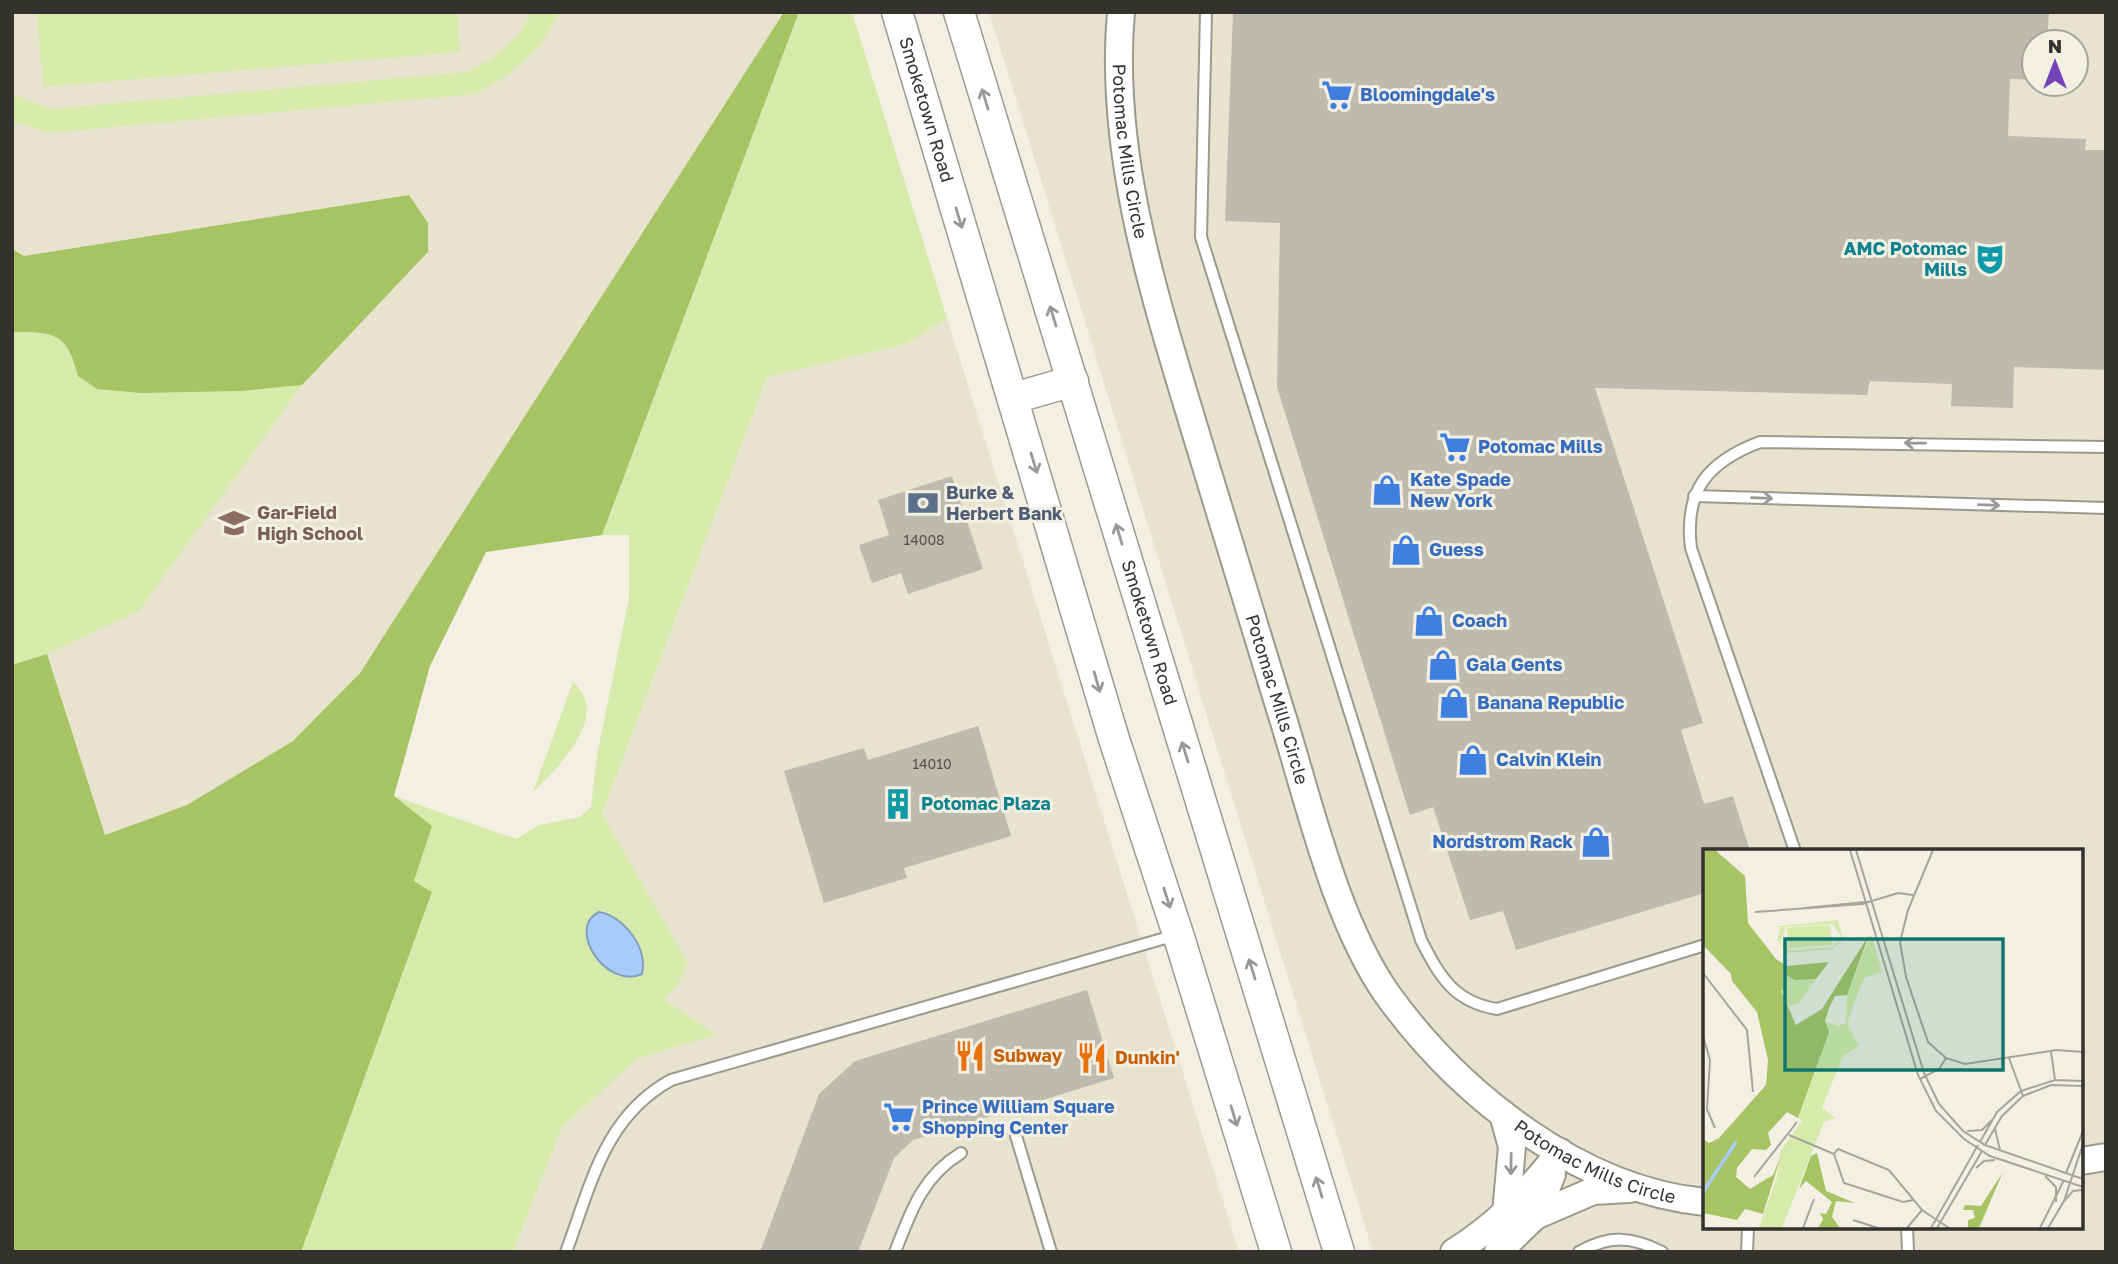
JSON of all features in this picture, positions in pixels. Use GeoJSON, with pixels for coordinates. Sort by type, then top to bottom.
{"type":"FeatureCollection","features":[{"type":"Feature","properties":{"kind":"main road","name":"Smoketown Road"},"geometry":{"type":"LineString","coordinates":[[897,12],[1114,739],[1178,934],[1276,1252]]}},
{"type":"Feature","properties":{"kind":"main road","name":"Smoketown Road"},"geometry":{"type":"LineString","coordinates":[[959,12],[1339,1252]]}},
{"type":"Feature","properties":{"kind":"main road"},"geometry":{"type":"LineString","coordinates":[[1014,398],[1073,381]]}},
{"type":"Feature","properties":{"kind":"street","name":"Potomac Mills Circle"},"geometry":{"type":"LineString","coordinates":[[1121,12],[1122,108],[1141,236],[1175,365],[1345,916],[1386,992],[1416,1031],[1503,1114],[1560,1152],[1644,1190],[1674,1199],[1703,1202]]}},
{"type":"Feature","properties":{"kind":"street"},"geometry":{"type":"LineString","coordinates":[[1503,1114],[1512,1147],[1506,1213]]}},
{"type":"Feature","properties":{"kind":"street"},"geometry":{"type":"LineString","coordinates":[[1454,1252],[1506,1213],[1560,1152]]}},
{"type":"Feature","properties":{"kind":"street"},"geometry":{"type":"LineString","coordinates":[[1535,1216],[1560,1152]]}},
{"type":"Feature","properties":{"kind":"street"},"geometry":{"type":"LineString","coordinates":[[2083,1161],[2106,1157]]}},
{"type":"Feature","properties":{"kind":"street"},"geometry":{"type":"LineString","coordinates":[[1499,1252],[1535,1216],[1568,1199],[1615,1187],[1644,1190]]}},
{"type":"Feature","properties":{"kind":"lane"},"geometry":{"type":"LineString","coordinates":[[1206,12],[1201,237],[1421,940],[1436,970],[1460,997],[1477,1005],[1497,1009],[1703,946]]}},
{"type":"Feature","properties":{"kind":"lane"},"geometry":{"type":"LineString","coordinates":[[1794,849],[1691,548],[1688,522],[1694,496],[1702,481],[1717,465],[1760,442],[2106,447]]}},
{"type":"Feature","properties":{"kind":"lane"},"geometry":{"type":"LineString","coordinates":[[1694,496],[2106,508]]}},
{"type":"Feature","properties":{"kind":"lane"},"geometry":{"type":"LineString","coordinates":[[566,1252],[608,1141],[618,1125],[650,1092],[671,1080],[1178,934]]}},
{"type":"Feature","properties":{"kind":"lane"},"geometry":{"type":"LineString","coordinates":[[1016,1136],[1051,1252]]}},
{"type":"Feature","properties":{"kind":"lane"},"geometry":{"type":"LineString","coordinates":[[895,1252],[921,1188],[961,1153]]}},
{"type":"Feature","properties":{"kind":"lane"},"geometry":{"type":"LineString","coordinates":[[1747,1252],[1748,1229]]}},
{"type":"Feature","properties":{"kind":"lane"},"geometry":{"type":"LineString","coordinates":[[1907,1229],[1908,1252]]}},
{"type":"Feature","properties":{"kind":"lane"},"geometry":{"type":"LineString","coordinates":[[1579,1252],[1599,1241],[1616,1237],[1629,1238],[1662,1252]]}},
{"type":"Feature","properties":{"kind":"shaded area","name":"Gar-Field High School"},"geometry":{"type":"Polygon","coordinates":[[[12,12],[784,12],[360,673],[293,741],[187,805],[105,835],[47,654],[12,665],[12,332],[49,332],[24,256],[12,249],[12,12]]]}},
{"type":"Feature","properties":{"kind":"shaded area","name":"Potomac Mills"},"geometry":{"type":"Polygon","coordinates":[[[989,12],[2106,12],[2106,1252],[1373,1252],[989,12]]]}},
{"type":"Feature","properties":{"kind":"shaded area"},"geometry":{"type":"Polygon","coordinates":[[[947,318],[1239,1252],[513,1252],[582,1075],[522,1027],[767,376],[906,344],[947,318]]]}},
{"type":"Feature","properties":{"kind":"green space"},"geometry":{"type":"Polygon","coordinates":[[[37,12],[457,12],[460,52],[43,87],[37,12]]]}},
{"type":"Feature","properties":{"kind":"green space"},"geometry":{"type":"Polygon","coordinates":[[[531,12],[558,12],[535,51],[513,71],[474,94],[49,133],[12,121],[12,94],[51,109],[467,72],[505,48],[520,31],[531,12]]]}},
{"type":"Feature","properties":{"kind":"green space"},"geometry":{"type":"Polygon","coordinates":[[[784,12],[799,12],[602,535],[486,552],[430,666],[394,796],[432,826],[414,881],[432,892],[301,1252],[12,1252],[12,665],[47,654],[105,835],[187,805],[293,741],[360,673],[784,12]]]}},
{"type":"Feature","properties":{"kind":"green space"},"geometry":{"type":"Polygon","coordinates":[[[799,12],[852,12],[947,318],[906,344],[767,377],[602,814],[688,963],[678,984],[664,999],[716,1035],[638,1058],[562,1127],[513,1252],[301,1252],[432,892],[414,881],[394,796],[516,839],[539,825],[580,817],[591,807],[597,755],[629,598],[629,535],[602,535],[799,12]]]}},
{"type":"Feature","properties":{"kind":"green space"},"geometry":{"type":"Polygon","coordinates":[[[409,195],[428,223],[428,252],[302,385],[241,391],[141,393],[97,389],[78,376],[69,351],[57,338],[48,334],[12,332],[12,249],[24,256],[409,195]]]}},
{"type":"Feature","properties":{"kind":"green space"},"geometry":{"type":"Polygon","coordinates":[[[12,332],[48,334],[57,338],[69,351],[78,376],[97,389],[141,393],[241,391],[302,385],[139,611],[47,654],[12,665],[12,332]]]}},
{"type":"Feature","properties":{"kind":"green space"},"geometry":{"type":"Polygon","coordinates":[[[573,682],[584,695],[587,710],[584,725],[567,755],[533,792],[573,682]]]}},
{"type":"Feature","properties":{"kind":"water"},"geometry":{"type":"Polygon","coordinates":[[[599,912],[617,920],[632,935],[641,954],[642,974],[628,977],[615,973],[594,955],[588,942],[587,930],[590,920],[599,912]]]}},
{"type":"Feature","properties":{"kind":"building","name":"Potomac Mills"},"geometry":{"type":"Polygon","coordinates":[[[1233,12],[2049,12],[2048,28],[2020,28],[2020,79],[2010,79],[2008,136],[2086,139],[2085,150],[2106,150],[2106,370],[2014,367],[2013,408],[1951,406],[1952,384],[1870,381],[1867,395],[1595,388],[1703,723],[1681,730],[1704,804],[1733,796],[1749,849],[1703,849],[1703,894],[1516,950],[1503,911],[1470,920],[1433,807],[1410,815],[1277,387],[1280,223],[1225,221],[1233,12]]]}},
{"type":"Feature","properties":{"kind":"building"},"geometry":{"type":"Polygon","coordinates":[[[952,476],[983,569],[908,594],[901,573],[872,583],[859,545],[889,535],[878,500],[952,476]]]}},
{"type":"Feature","properties":{"kind":"building","name":"Potomac Plaza"},"geometry":{"type":"Polygon","coordinates":[[[978,726],[1011,836],[904,868],[907,878],[824,903],[784,771],[864,748],[868,760],[978,726]]]}},
{"type":"Feature","properties":{"kind":"building","name":"Prince William Square Shopping Center"},"geometry":{"type":"Polygon","coordinates":[[[1087,990],[1114,1078],[913,1140],[894,1158],[858,1252],[760,1252],[819,1094],[855,1061],[1087,990]]]}},
{"type":"Feature","properties":{"kind":"place","name":"Bloomingdale's"},"geometry":{"type":"Point","coordinates":[1337,95]}},
{"type":"Feature","properties":{"kind":"place","name":"AMC Potomac Mills"},"geometry":{"type":"Point","coordinates":[1990,259]}},
{"type":"Feature","properties":{"kind":"place","name":"Potomac Mills"},"geometry":{"type":"Point","coordinates":[1455,447]}},
{"type":"Feature","properties":{"kind":"place","name":"Kate Spade New York"},"geometry":{"type":"Point","coordinates":[1387,490]}},
{"type":"Feature","properties":{"kind":"place","name":"Burke & Herbert Bank"},"geometry":{"type":"Point","coordinates":[923,503]}},
{"type":"Feature","properties":{"kind":"place","name":"Gar-Field High School"},"geometry":{"type":"Point","coordinates":[234,523]}},
{"type":"Feature","properties":{"kind":"place","name":"Guess"},"geometry":{"type":"Point","coordinates":[1406,550]}},
{"type":"Feature","properties":{"kind":"place","name":"Coach"},"geometry":{"type":"Point","coordinates":[1429,621]}},
{"type":"Feature","properties":{"kind":"place","name":"Gala Gents"},"geometry":{"type":"Point","coordinates":[1443,665]}},
{"type":"Feature","properties":{"kind":"place","name":"Banana Republic"},"geometry":{"type":"Point","coordinates":[1454,703]}},
{"type":"Feature","properties":{"kind":"place","name":"Calvin Klein"},"geometry":{"type":"Point","coordinates":[1473,760]}},
{"type":"Feature","properties":{"kind":"place","name":"Potomac Plaza"},"geometry":{"type":"Point","coordinates":[898,804]}},
{"type":"Feature","properties":{"kind":"place","name":"Nordstrom Rack"},"geometry":{"type":"Point","coordinates":[1596,842]}},
{"type":"Feature","properties":{"kind":"place","name":"Subway"},"geometry":{"type":"Point","coordinates":[970,1056]}},
{"type":"Feature","properties":{"kind":"place","name":"Dunkin'"},"geometry":{"type":"Point","coordinates":[1092,1058]}},
{"type":"Feature","properties":{"kind":"place","name":"Prince William Square Shopping Center"},"geometry":{"type":"Point","coordinates":[899,1117]}}]}
